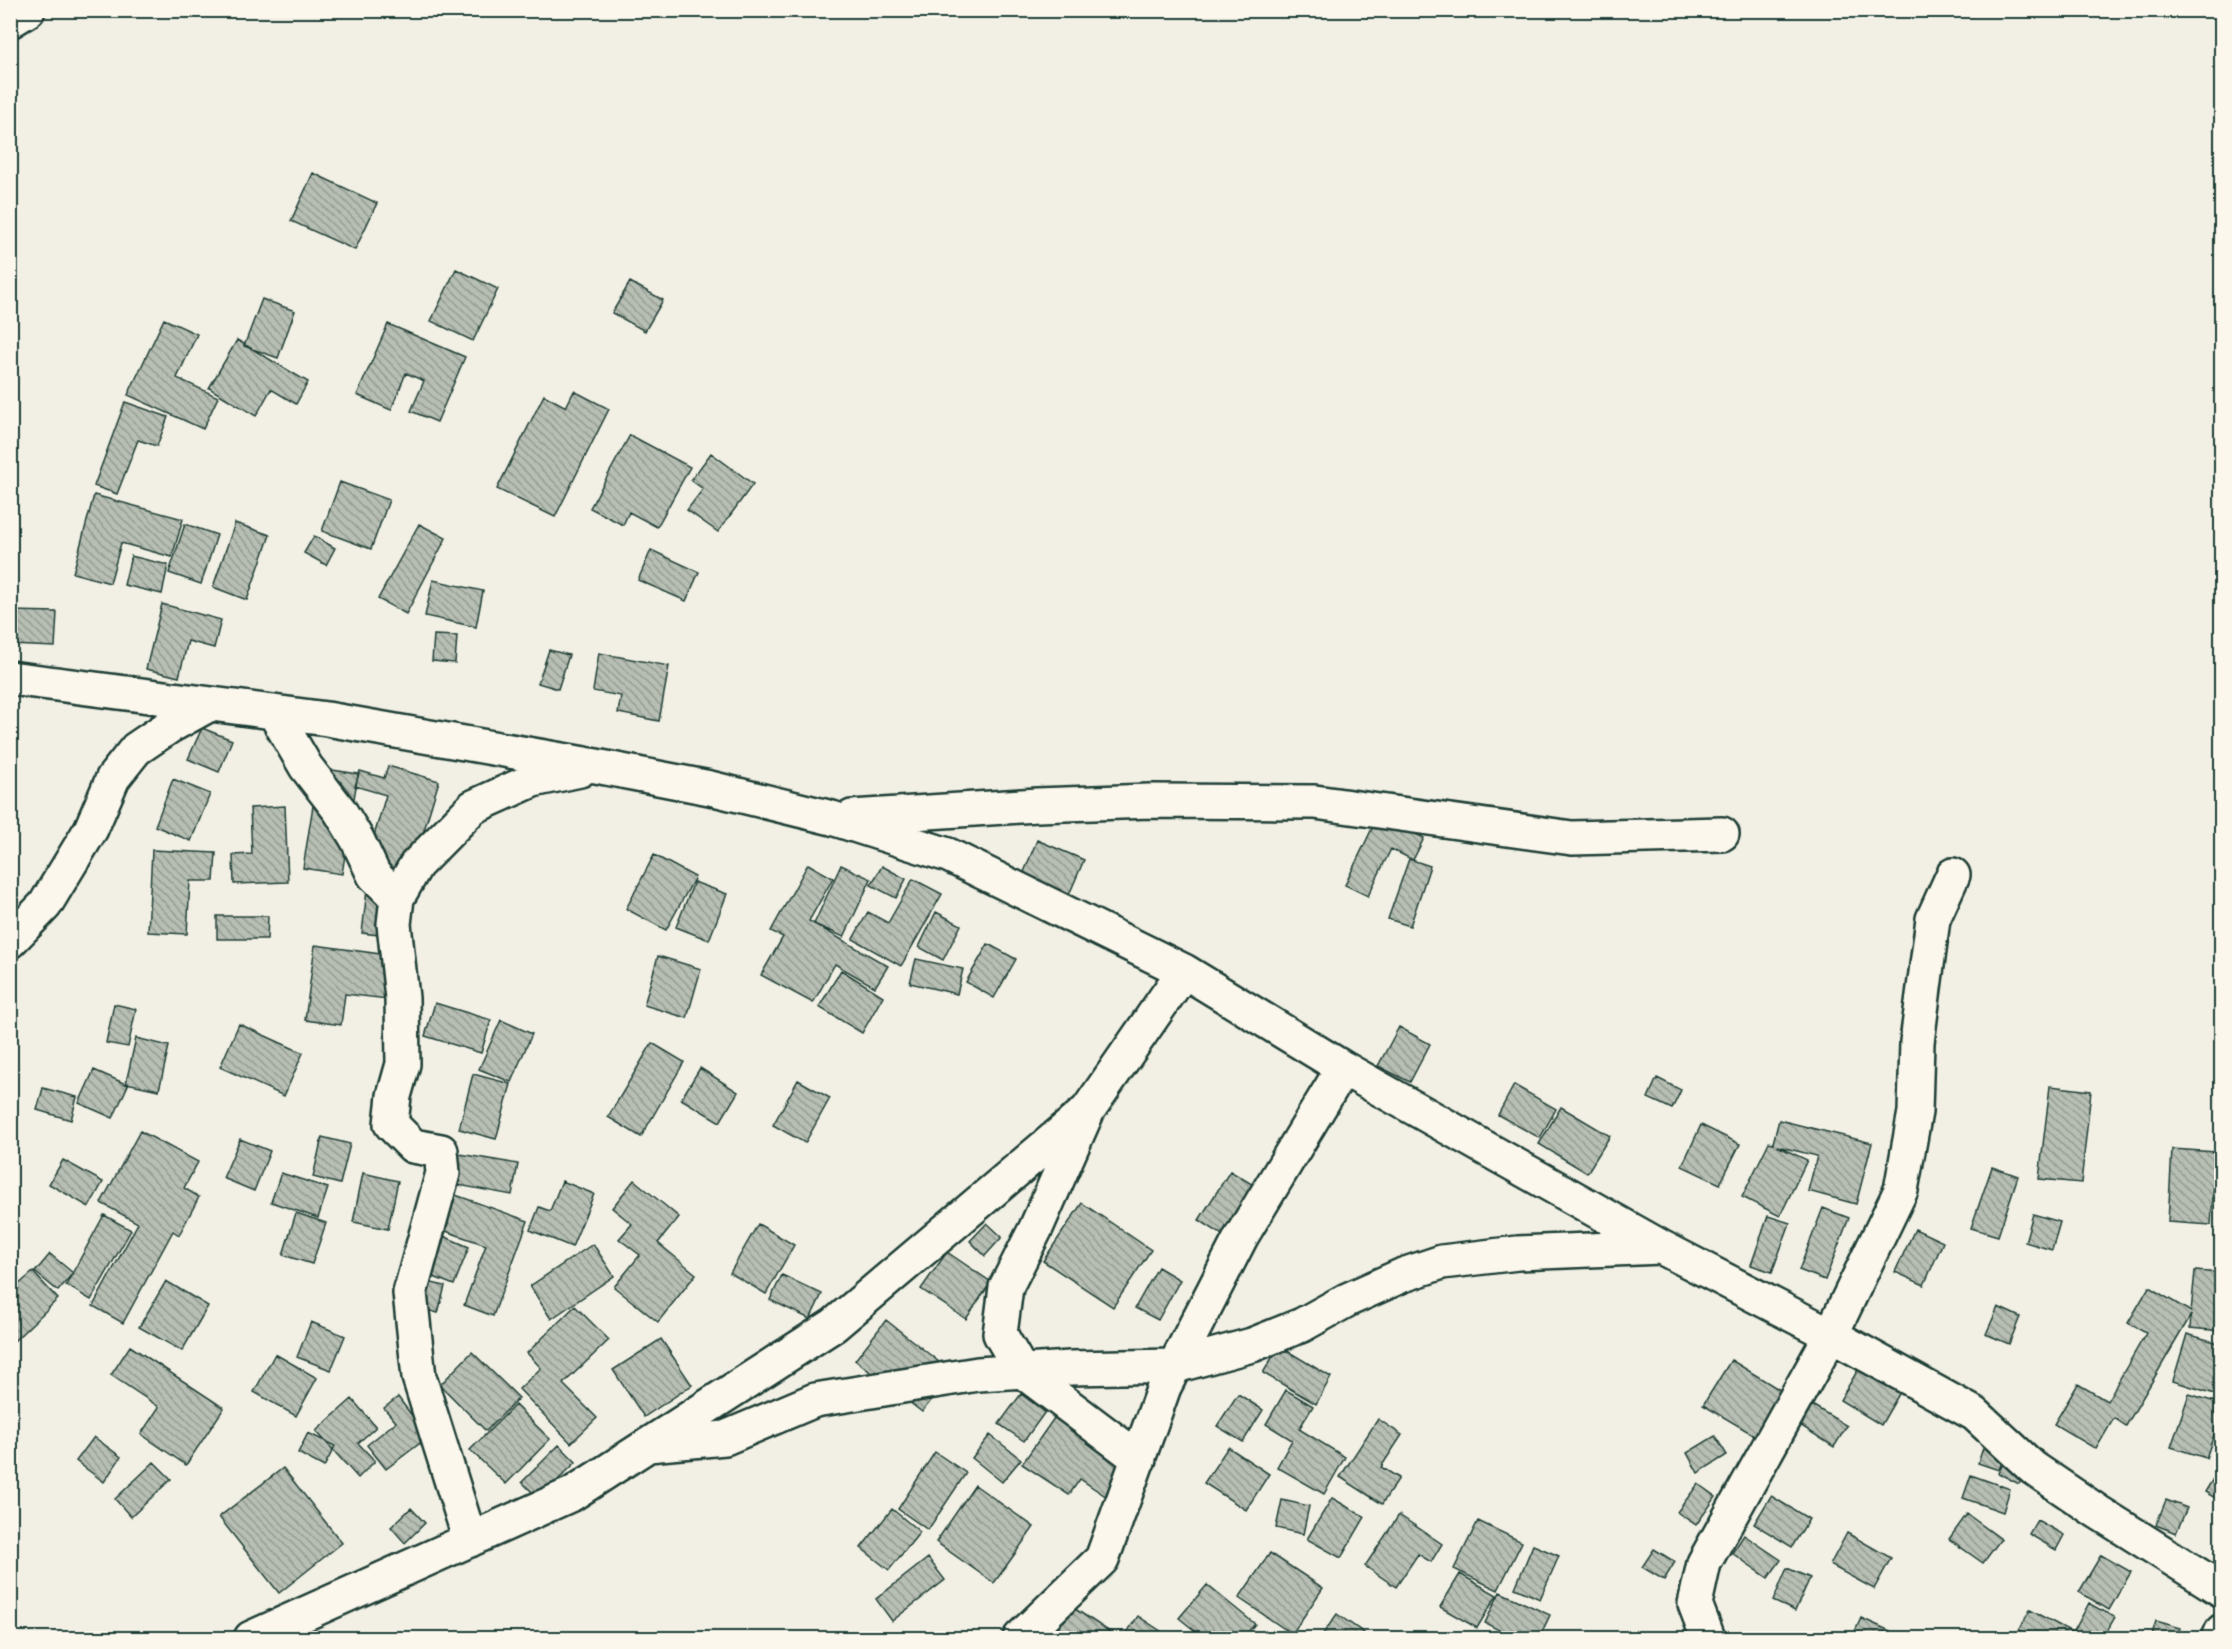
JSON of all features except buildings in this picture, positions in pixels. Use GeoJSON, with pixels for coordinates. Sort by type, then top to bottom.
{"type":"FeatureCollection","features":[{"type":"Feature","properties":{"kind":"street"},"geometry":{"type":"LineString","coordinates":[[10,21],[28,10]]}},
{"type":"Feature","properties":{"kind":"street"},"geometry":{"type":"LineString","coordinates":[[10,678],[327,719],[596,766],[710,788],[832,818],[948,855],[1184,971],[1343,1068],[1662,1247],[1831,1335],[1975,1414],[2033,1468],[2222,1590]]}},
{"type":"Feature","properties":{"kind":"street"},"geometry":{"type":"LineString","coordinates":[[10,941],[45,905],[91,829],[113,778],[136,749],[170,726],[210,704]]}},
{"type":"Feature","properties":{"kind":"street"},"geometry":{"type":"LineString","coordinates":[[274,712],[306,767],[340,811],[357,839],[374,875],[397,898]]}},
{"type":"Feature","properties":{"kind":"street"},"geometry":{"type":"LineString","coordinates":[[470,1540],[419,1377],[410,1293],[443,1173],[441,1151],[413,1146],[390,1124],[394,1096],[403,1064],[402,998],[394,924],[397,898],[416,865],[473,807],[533,780],[596,766]]}},
{"type":"Feature","properties":{"kind":"street"},"geometry":{"type":"LineString","coordinates":[[832,818],[1037,805],[1128,802],[1316,802],[1572,838],[1722,834]]}},
{"type":"Feature","properties":{"kind":"street"},"geometry":{"type":"LineString","coordinates":[[1708,1638],[1695,1604],[1704,1563],[1831,1335],[1901,1190],[1915,1113],[1917,1042],[1933,919],[1953,875]]}},
{"type":"Feature","properties":{"kind":"street"},"geometry":{"type":"LineString","coordinates":[[1138,1459],[1021,1370],[1000,1334],[1006,1287],[1036,1228],[1088,1110],[1184,971]]}},
{"type":"Feature","properties":{"kind":"street"},"geometry":{"type":"LineString","coordinates":[[1020,1638],[1102,1559],[1164,1387],[1241,1237],[1343,1068]]}},
{"type":"Feature","properties":{"kind":"street"},"geometry":{"type":"LineString","coordinates":[[251,1638],[572,1494],[834,1325],[1088,1110]]}},
{"type":"Feature","properties":{"kind":"street"},"geometry":{"type":"LineString","coordinates":[[648,1445],[725,1438],[815,1400],[978,1374],[1021,1370],[1175,1366],[1252,1345],[1302,1325],[1347,1300],[1403,1275],[1442,1262],[1518,1253],[1662,1247]]}},
{"type":"Feature","properties":{"kind":"street"},"geometry":{"type":"LineString","coordinates":[[2219,1638],[2222,1631]]}}]}
